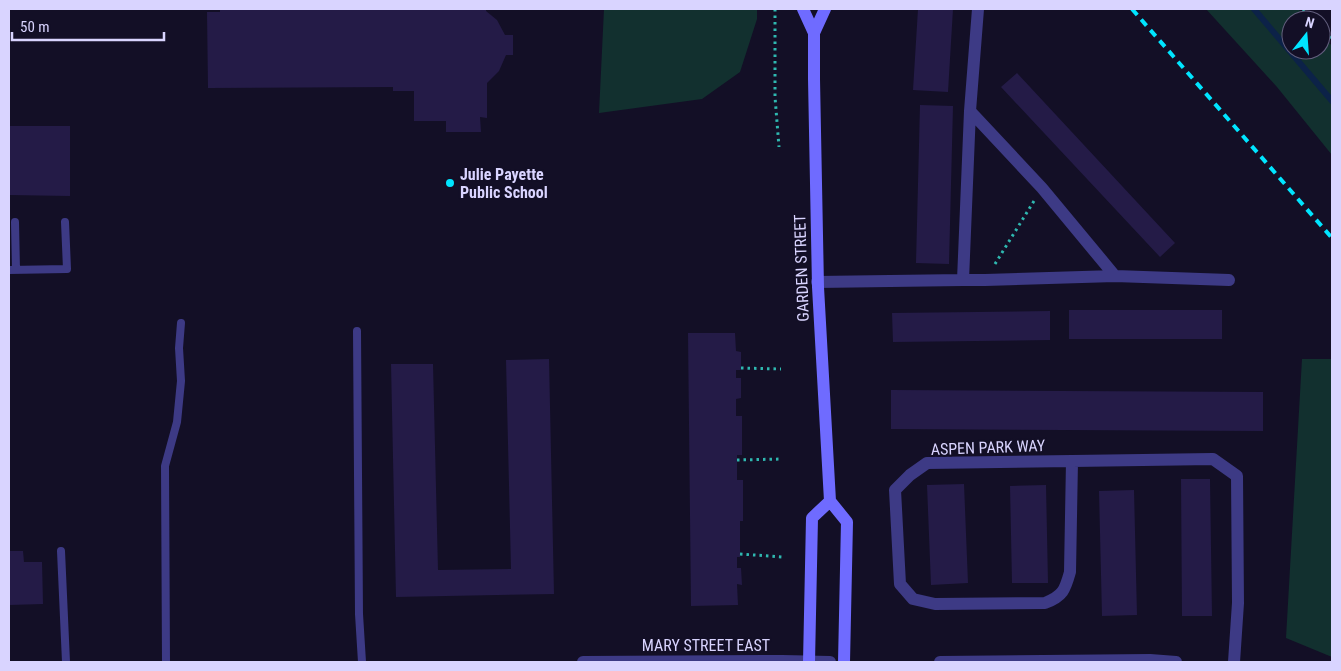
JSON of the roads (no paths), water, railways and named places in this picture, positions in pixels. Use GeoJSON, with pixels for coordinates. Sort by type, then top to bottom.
{"type":"FeatureCollection","features":[{"type":"Feature","properties":{"kind":"street","name":"GARDEN STREET"},"geometry":{"type":"LineString","coordinates":[[802,9],[814,33]]}},
{"type":"Feature","properties":{"kind":"street","name":"GARDEN STREET"},"geometry":{"type":"LineString","coordinates":[[825,9],[814,33],[815,204],[817,282],[830,502]]}},
{"type":"Feature","properties":{"kind":"street"},"geometry":{"type":"LineString","coordinates":[[963,280],[970,111],[978,9]]}},
{"type":"Feature","properties":{"kind":"street"},"geometry":{"type":"LineString","coordinates":[[970,111],[1042,188],[1115,276]]}},
{"type":"Feature","properties":{"kind":"street"},"geometry":{"type":"LineString","coordinates":[[817,282],[1115,276],[1229,280]]}},
{"type":"Feature","properties":{"kind":"street","name":"ASPEN PARK WAY"},"geometry":{"type":"LineString","coordinates":[[1072,461],[1070,572],[1066,586],[1056,598],[1045,603],[935,604],[913,599],[900,584],[895,490],[910,475],[927,463],[1213,459],[1237,476],[1238,604],[1234,662]]}},
{"type":"Feature","properties":{"kind":"street"},"geometry":{"type":"LineString","coordinates":[[808,662],[812,518],[830,502],[846,522],[844,662]]}},
{"type":"Feature","properties":{"kind":"street"},"geometry":{"type":"LineString","coordinates":[[940,662],[1150,660],[1176,662]]}},
{"type":"Feature","properties":{"kind":"street","name":"MARY STREET EAST"},"geometry":{"type":"LineString","coordinates":[[583,662],[830,662]]}},
{"type":"Feature","properties":{"kind":"lane"},"geometry":{"type":"LineString","coordinates":[[15,222],[12,270],[67,269],[65,222]]}},
{"type":"Feature","properties":{"kind":"lane"},"geometry":{"type":"LineString","coordinates":[[166,662],[165,466],[176,422],[180,381],[180,323]]}},
{"type":"Feature","properties":{"kind":"lane"},"geometry":{"type":"LineString","coordinates":[[357,331],[359,614],[362,662]]}},
{"type":"Feature","properties":{"kind":"lane"},"geometry":{"type":"LineString","coordinates":[[61,551],[66,662]]}},
{"type":"Feature","properties":{"kind":"waterway"},"geometry":{"type":"LineString","coordinates":[[1254,9],[1332,101]]}},
{"type":"Feature","properties":{"kind":"railway"},"geometry":{"type":"LineString","coordinates":[[1132,9],[1332,238]]}},
{"type":"Feature","properties":{"kind":"place","name":"Julie Payette Public School"},"geometry":{"type":"Point","coordinates":[450,183]}}]}
